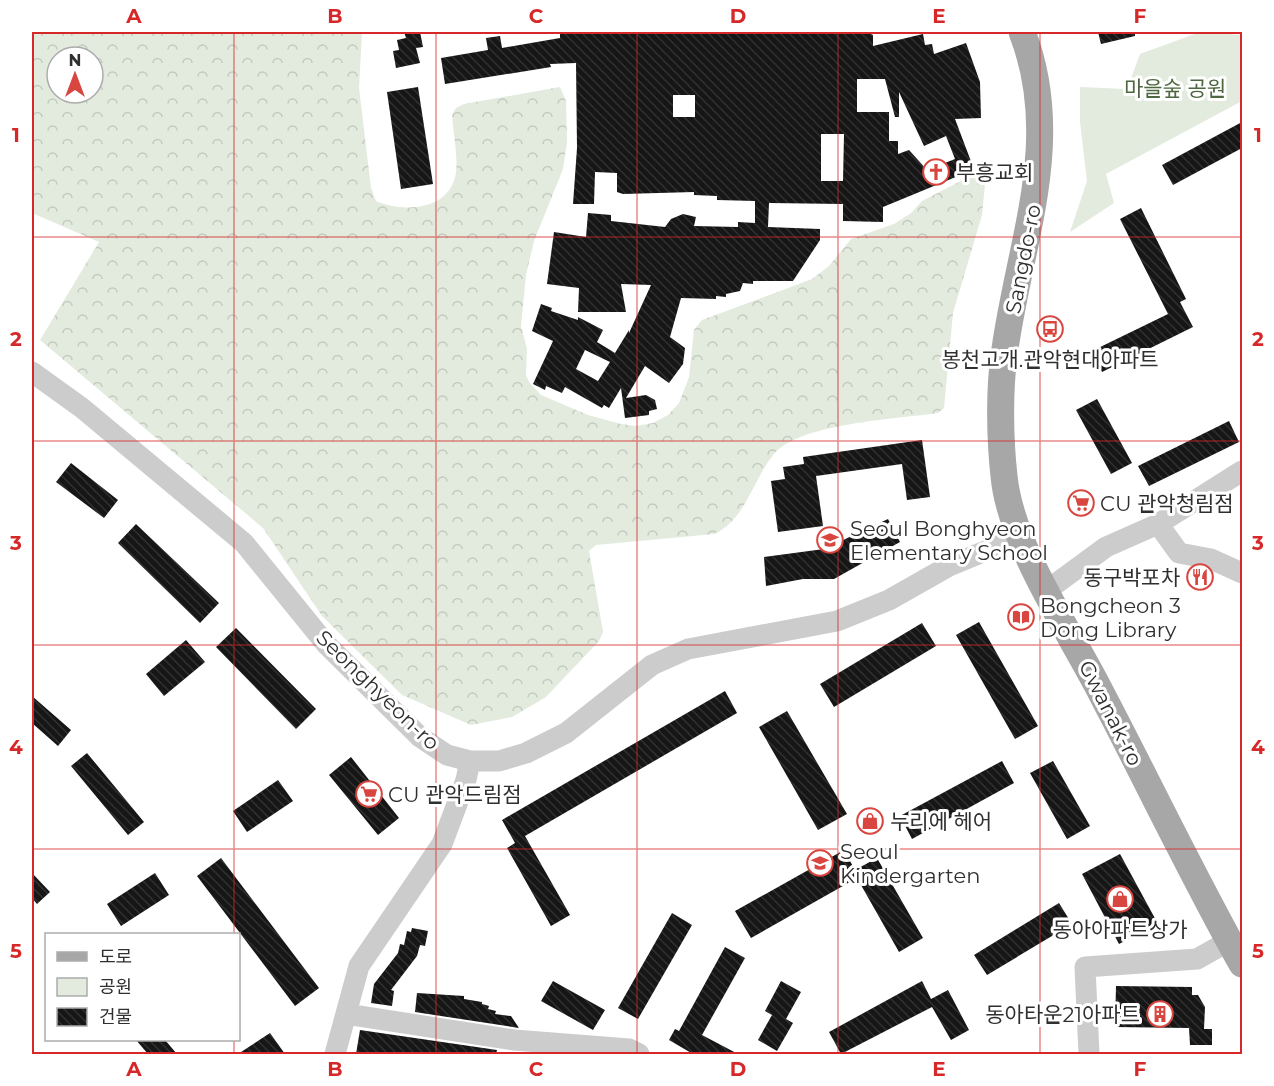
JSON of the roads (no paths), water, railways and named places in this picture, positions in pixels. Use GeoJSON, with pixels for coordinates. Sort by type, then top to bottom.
{"type":"FeatureCollection","features":[{"type":"Feature","properties":{"kind":"main road","name":"Sangdo-ro"},"geometry":{"type":"LineString","coordinates":[[1002,381],[1004,356],[1038,183],[1039,104],[1030,51],[1022,32]]}},
{"type":"Feature","properties":{"kind":"main road","name":"Gwanak-ro"},"geometry":{"type":"LineString","coordinates":[[1002,381],[1004,476],[1008,501],[1022,536],[1046,591],[1242,964]]}},
{"type":"Feature","properties":{"kind":"street","name":"Seonghyeon-ro"},"geometry":{"type":"LineString","coordinates":[[32,372],[82,408],[244,543],[326,644],[420,737],[468,770],[526,753],[566,733],[652,665],[688,650],[837,621],[889,600],[949,566],[1022,536]]}},
{"type":"Feature","properties":{"kind":"street"},"geometry":{"type":"LineString","coordinates":[[1046,591],[1106,548],[1158,524],[1242,471]]}},
{"type":"Feature","properties":{"kind":"street"},"geometry":{"type":"LineString","coordinates":[[1158,524],[1179,553],[1211,559],[1242,573]]}},
{"type":"Feature","properties":{"kind":"street"},"geometry":{"type":"LineString","coordinates":[[335,1054],[359,966],[442,844],[468,770]]}},
{"type":"Feature","properties":{"kind":"street"},"geometry":{"type":"LineString","coordinates":[[1089,1054],[1085,967],[1197,959],[1229,941]]}},
{"type":"Feature","properties":{"kind":"street"},"geometry":{"type":"LineString","coordinates":[[346,1014],[514,1047],[629,1049],[639,1054]]}},
{"type":"Feature","properties":{"kind":"place","name":"부흥교회"},"geometry":{"type":"Point","coordinates":[936,172]}},
{"type":"Feature","properties":{"kind":"place","name":"봉천고개.관악현대아파트"},"geometry":{"type":"Point","coordinates":[1050,329]}},
{"type":"Feature","properties":{"kind":"place","name":"CU 관악청림점"},"geometry":{"type":"Point","coordinates":[1081,503]}},
{"type":"Feature","properties":{"kind":"place","name":"Seoul Bonghyeon Elementary School"},"geometry":{"type":"Point","coordinates":[830,540]}},
{"type":"Feature","properties":{"kind":"place","name":"동구박포차"},"geometry":{"type":"Point","coordinates":[1200,577]}},
{"type":"Feature","properties":{"kind":"place","name":"Bongcheon 3 Dong Library"},"geometry":{"type":"Point","coordinates":[1021,617]}},
{"type":"Feature","properties":{"kind":"place","name":"CU 관악드림점"},"geometry":{"type":"Point","coordinates":[369,794]}},
{"type":"Feature","properties":{"kind":"place","name":"누리에 헤어"},"geometry":{"type":"Point","coordinates":[870,821]}},
{"type":"Feature","properties":{"kind":"place","name":"Seoul Kindergarten"},"geometry":{"type":"Point","coordinates":[820,863]}},
{"type":"Feature","properties":{"kind":"place","name":"동아아파트상가"},"geometry":{"type":"Point","coordinates":[1120,899]}},
{"type":"Feature","properties":{"kind":"place","name":"동아타운21아파트"},"geometry":{"type":"Point","coordinates":[1160,1014]}},
{"type":"Feature","properties":{"kind":"park label","name":"마을숲 공원"},"geometry":{"type":"Point","coordinates":[1175,88]}}]}
